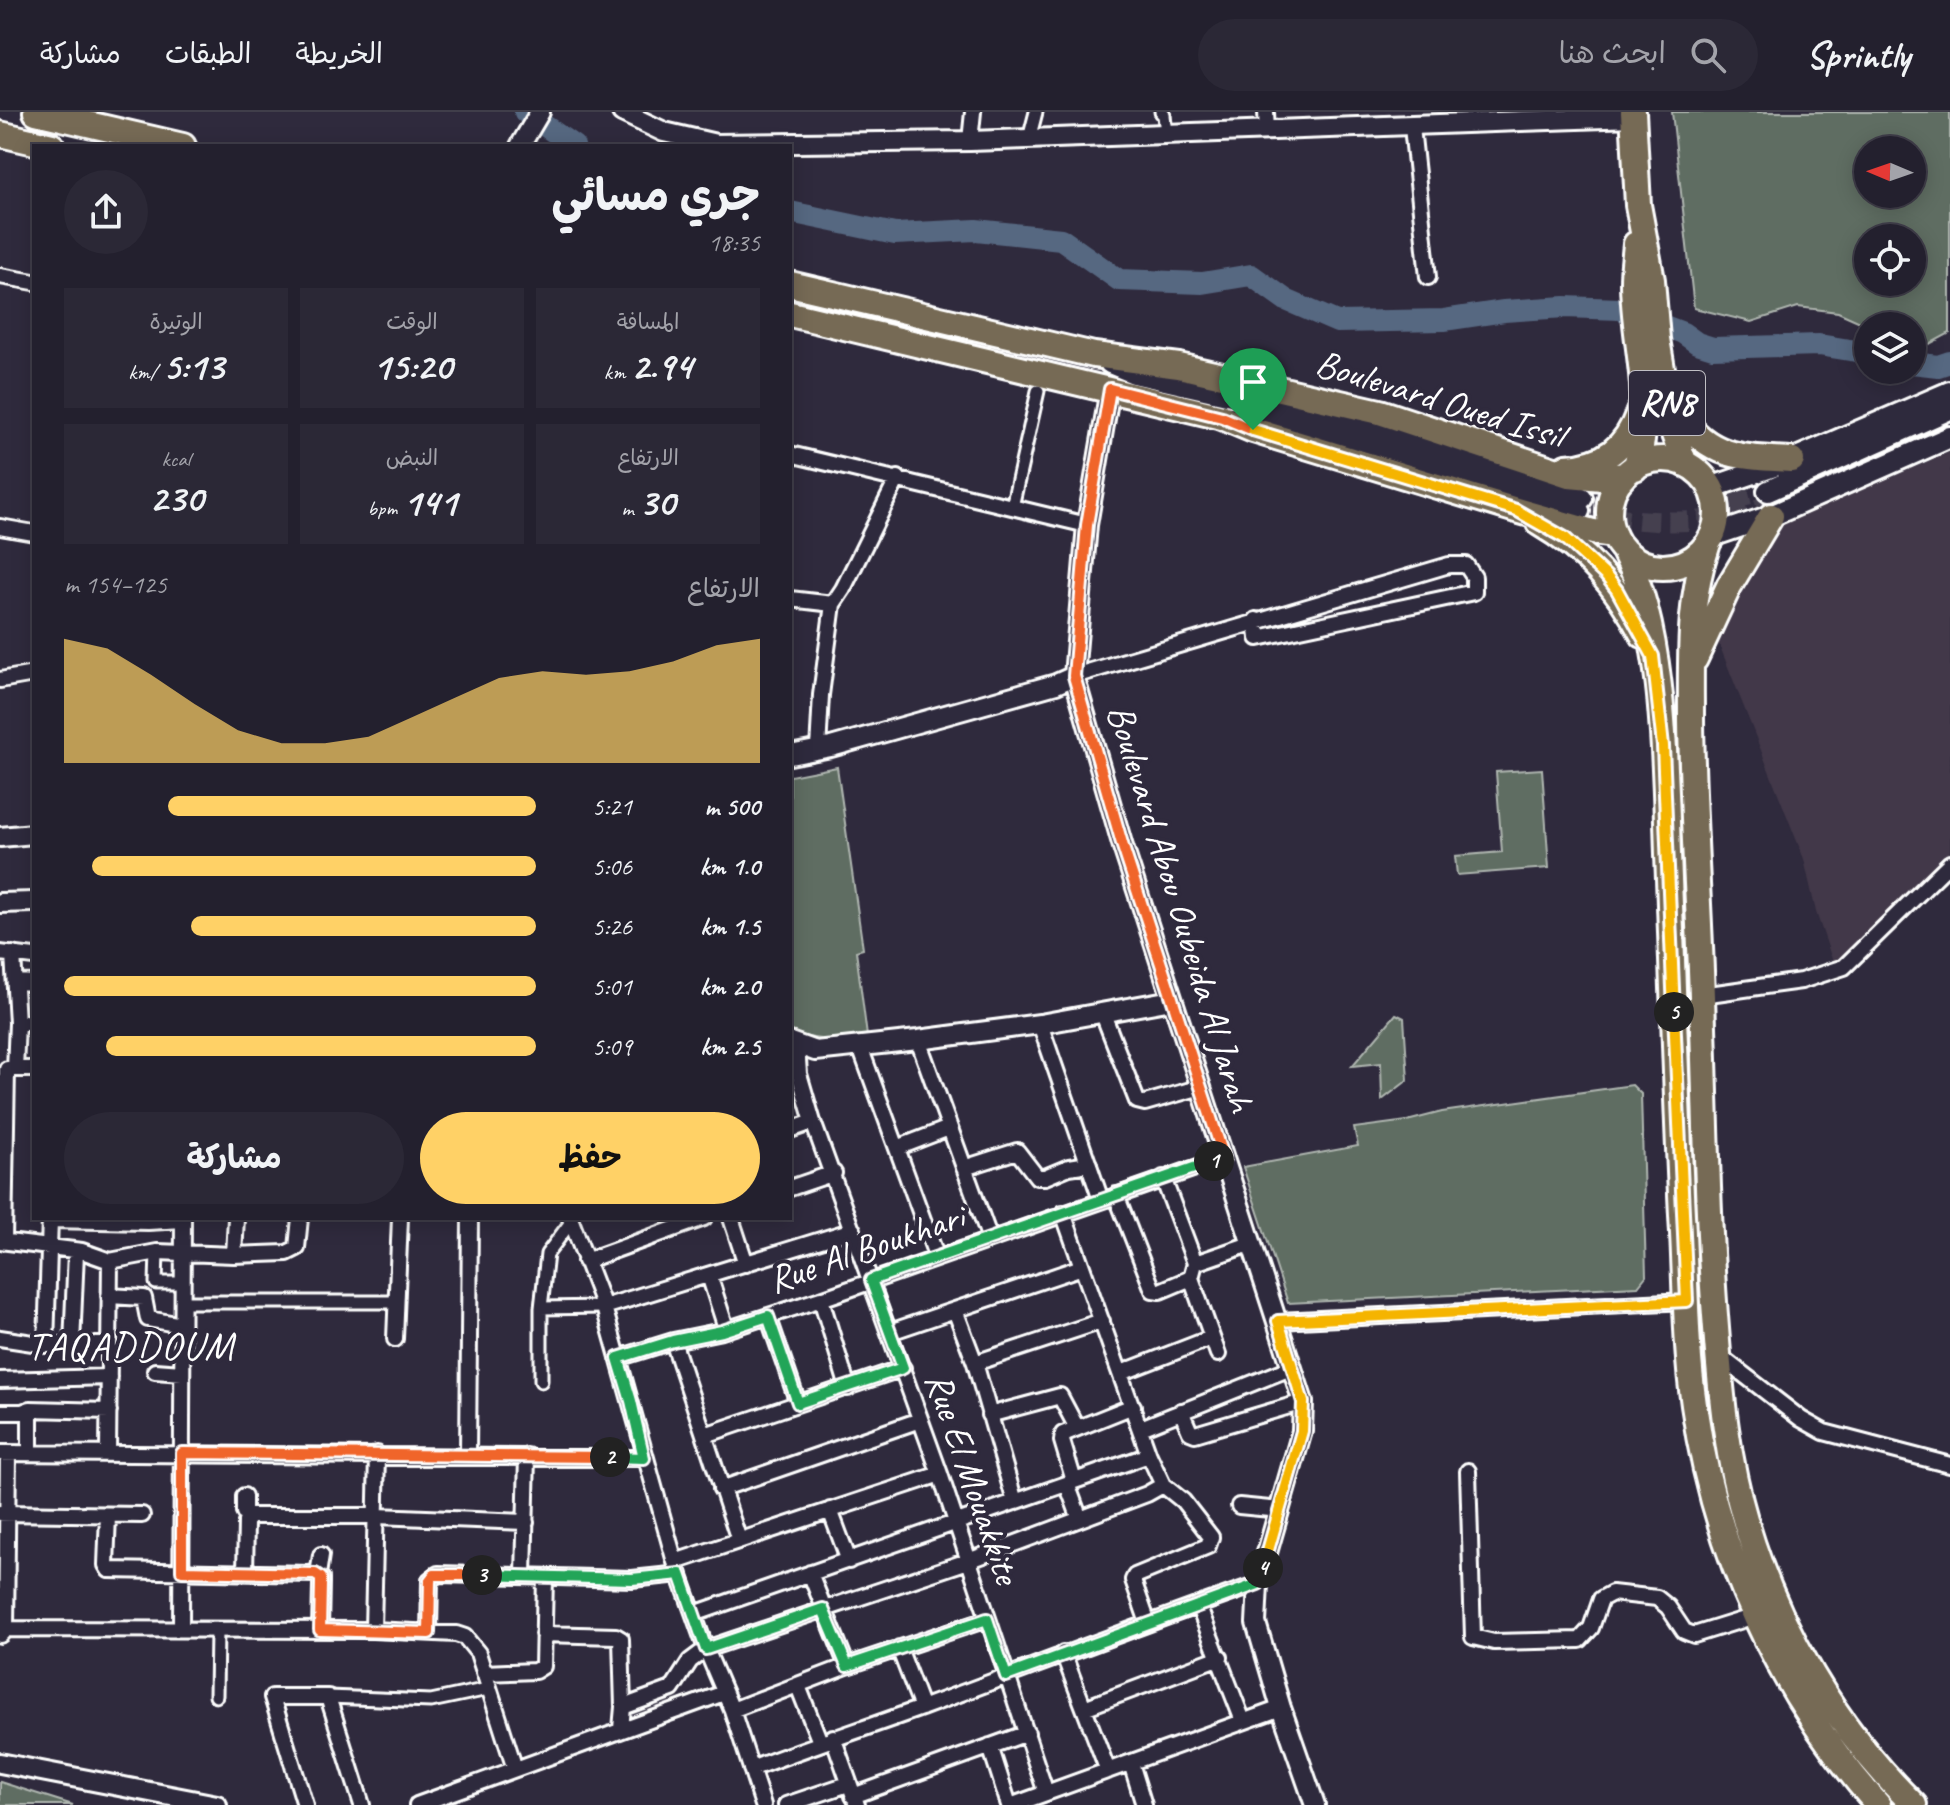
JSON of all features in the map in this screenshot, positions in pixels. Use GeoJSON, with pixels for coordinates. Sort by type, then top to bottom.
{"type":"FeatureCollection","features":[{"type":"Feature","properties":{"kind":"main road"},"geometry":{"type":"LineString","coordinates":[[36,112],[174,144]]}},
{"type":"Feature","properties":{"kind":"main road","name":"RN8"},"geometry":{"type":"LineString","coordinates":[[1633,115],[1642,281],[1654,395],[1630,471],[1616,488],[1610,504],[1610,520],[1639,583],[1653,656],[1665,784],[1677,1116],[1694,1403],[1707,1475],[1722,1533],[1755,1616],[1803,1705],[1878,1805]]}},
{"type":"Feature","properties":{"kind":"main road"},"geometry":{"type":"LineString","coordinates":[[0,134],[43,144]]}},
{"type":"Feature","properties":{"kind":"main road","name":"Boulevard Oued Issil"},"geometry":{"type":"LineString","coordinates":[[792,284],[1094,355],[1179,366],[1380,412],[1586,478],[1630,471]]}},
{"type":"Feature","properties":{"kind":"main road","name":"Boulevard Oued Issil"},"geometry":{"type":"LineString","coordinates":[[792,314],[1222,417],[1253,430],[1593,532],[1619,543]]}},
{"type":"Feature","properties":{"kind":"main road","name":"Boulevard Oued Issil"},"geometry":{"type":"LineString","coordinates":[[1094,355],[1134,373],[1301,408],[1374,428],[1581,504],[1305,427],[1222,417]]}},
{"type":"Feature","properties":{"kind":"main road"},"geometry":{"type":"LineString","coordinates":[[1710,488],[1792,460],[1950,392]]}},
{"type":"Feature","properties":{"kind":"main road"},"geometry":{"type":"LineString","coordinates":[[1548,468],[1589,465],[1611,454],[1628,436],[1654,395],[1709,446],[1751,458],[1792,460]]}},
{"type":"Feature","properties":{"kind":"main road","name":"RN8"},"geometry":{"type":"LineString","coordinates":[[1654,395],[1672,429],[1685,464]]}},
{"type":"Feature","properties":{"kind":"main road"},"geometry":{"type":"LineString","coordinates":[[1619,543],[1642,563],[1668,567],[1691,560],[1710,540],[1769,504],[1950,409]]}},
{"type":"Feature","properties":{"kind":"main road"},"geometry":{"type":"LineString","coordinates":[[1690,668],[1769,504],[1950,423]]}},
{"type":"Feature","properties":{"kind":"main road"},"geometry":{"type":"LineString","coordinates":[[1769,504],[1950,437]]}},
{"type":"Feature","properties":{"kind":"main road","name":"RN8"},"geometry":{"type":"LineString","coordinates":[[1630,471],[1661,460],[1685,464],[1699,473],[1710,488],[1717,513],[1698,574],[1692,612],[1691,784],[1702,995],[1707,1200],[1717,1354],[1733,1472],[1747,1527],[1770,1589],[1802,1655],[1830,1702],[1868,1754],[1914,1805]]}},
{"type":"Feature","properties":{"kind":"main road"},"geometry":{"type":"LineString","coordinates":[[1516,510],[1565,538],[1606,576],[1631,613],[1653,656]]}},
{"type":"Feature","properties":{"kind":"street"},"geometry":{"type":"LineString","coordinates":[[521,144],[540,112]]}},
{"type":"Feature","properties":{"kind":"street"},"geometry":{"type":"LineString","coordinates":[[622,112],[664,132],[716,144],[970,141],[1166,134],[1266,121],[1401,122],[1633,115]]}},
{"type":"Feature","properties":{"kind":"street"},"geometry":{"type":"LineString","coordinates":[[970,141],[973,112]]}},
{"type":"Feature","properties":{"kind":"street"},"geometry":{"type":"LineString","coordinates":[[1029,139],[1036,112]]}},
{"type":"Feature","properties":{"kind":"street"},"geometry":{"type":"LineString","coordinates":[[1161,112],[1166,134]]}},
{"type":"Feature","properties":{"kind":"street"},"geometry":{"type":"LineString","coordinates":[[1401,122],[1428,277]]}},
{"type":"Feature","properties":{"kind":"street"},"geometry":{"type":"LineString","coordinates":[[0,276],[32,282]]}},
{"type":"Feature","properties":{"kind":"street","name":"Boulevard Abou Oubeida Al Jarah"},"geometry":{"type":"LineString","coordinates":[[1110,389],[1087,525],[1074,676],[1123,847],[1303,1402],[1302,1431],[1258,1584],[1256,1623],[1281,1708],[1315,1805]]}},
{"type":"Feature","properties":{"kind":"street"},"geometry":{"type":"LineString","coordinates":[[1012,507],[1038,391]]}},
{"type":"Feature","properties":{"kind":"street"},"geometry":{"type":"LineString","coordinates":[[792,454],[1087,525]]}},
{"type":"Feature","properties":{"kind":"street"},"geometry":{"type":"LineString","coordinates":[[818,750],[821,695],[833,604],[898,478]]}},
{"type":"Feature","properties":{"kind":"street"},"geometry":{"type":"LineString","coordinates":[[0,527],[32,533]]}},
{"type":"Feature","properties":{"kind":"street"},"geometry":{"type":"LineString","coordinates":[[792,755],[1056,684],[1256,620],[1449,565],[1466,565],[1474,577],[1474,592],[1258,638],[1256,620]]}},
{"type":"Feature","properties":{"kind":"street"},"geometry":{"type":"LineString","coordinates":[[792,599],[833,604]]}},
{"type":"Feature","properties":{"kind":"street"},"geometry":{"type":"LineString","coordinates":[[0,680],[32,674]]}},
{"type":"Feature","properties":{"kind":"street"},"geometry":{"type":"LineString","coordinates":[[0,837],[32,834]]}},
{"type":"Feature","properties":{"kind":"street"},"geometry":{"type":"LineString","coordinates":[[1702,995],[1801,981],[1837,971],[1878,936],[1950,863]]}},
{"type":"Feature","properties":{"kind":"street"},"geometry":{"type":"LineString","coordinates":[[0,903],[32,902]]}},
{"type":"Feature","properties":{"kind":"street"},"geometry":{"type":"LineString","coordinates":[[32,957],[6,953],[16,986],[17,1023],[7,1069],[2,1241],[82,1251],[110,1261],[157,1252],[182,1255],[287,1253],[297,1248],[300,1220]]}},
{"type":"Feature","properties":{"kind":"street"},"geometry":{"type":"LineString","coordinates":[[0,989],[32,983]]}},
{"type":"Feature","properties":{"kind":"street"},"geometry":{"type":"LineString","coordinates":[[794,1044],[815,1051],[860,1047],[1040,1024],[1172,1000]]}},
{"type":"Feature","properties":{"kind":"street"},"geometry":{"type":"LineString","coordinates":[[1103,1014],[1137,1101],[1145,1103],[1201,1087]]}},
{"type":"Feature","properties":{"kind":"street"},"geometry":{"type":"LineString","coordinates":[[17,1023],[32,1023]]}},
{"type":"Feature","properties":{"kind":"street"},"geometry":{"type":"LineString","coordinates":[[1040,1024],[1101,1200]]}},
{"type":"Feature","properties":{"kind":"street"},"geometry":{"type":"LineString","coordinates":[[918,1040],[990,1239]]}},
{"type":"Feature","properties":{"kind":"street","name":"Rue El Mouakkite"},"geometry":{"type":"LineString","coordinates":[[794,1044],[795,1074],[834,1173],[957,1522],[1046,1793]]}},
{"type":"Feature","properties":{"kind":"street"},"geometry":{"type":"LineString","coordinates":[[860,1047],[937,1258]]}},
{"type":"Feature","properties":{"kind":"street"},"geometry":{"type":"LineString","coordinates":[[7,1069],[32,1069]]}},
{"type":"Feature","properties":{"kind":"street"},"geometry":{"type":"LineString","coordinates":[[792,1129],[813,1122]]}},
{"type":"Feature","properties":{"kind":"street"},"geometry":{"type":"LineString","coordinates":[[897,1148],[949,1128]]}},
{"type":"Feature","properties":{"kind":"street"},"geometry":{"type":"LineString","coordinates":[[964,1168],[1017,1151],[1037,1177],[1089,1164]]}},
{"type":"Feature","properties":{"kind":"street","name":"Rue Al Boukhari"},"geometry":{"type":"LineString","coordinates":[[618,1358],[673,1341],[722,1331],[821,1299],[1224,1158]]}},
{"type":"Feature","properties":{"kind":"street"},"geometry":{"type":"LineString","coordinates":[[792,1187],[834,1173]]}},
{"type":"Feature","properties":{"kind":"street"},"geometry":{"type":"LineString","coordinates":[[1163,1178],[1195,1263],[1191,1278],[1218,1354]]}},
{"type":"Feature","properties":{"kind":"street"},"geometry":{"type":"LineString","coordinates":[[1116,1195],[1153,1290],[1160,1291],[1191,1278]]}},
{"type":"Feature","properties":{"kind":"street"},"geometry":{"type":"LineString","coordinates":[[1063,1213],[1149,1455],[1163,1485],[1183,1501],[1209,1532],[1211,1541],[1208,1546],[1135,1576],[1133,1580],[1148,1623]]}},
{"type":"Feature","properties":{"kind":"street"},"geometry":{"type":"LineString","coordinates":[[46,1345],[50,1220]]}},
{"type":"Feature","properties":{"kind":"street"},"geometry":{"type":"LineString","coordinates":[[181,1629],[183,1220]]}},
{"type":"Feature","properties":{"kind":"street"},"geometry":{"type":"LineString","coordinates":[[234,1255],[236,1220]]}},
{"type":"Feature","properties":{"kind":"street"},"geometry":{"type":"LineString","coordinates":[[395,1339],[400,1220]]}},
{"type":"Feature","properties":{"kind":"street"},"geometry":{"type":"LineString","coordinates":[[468,1455],[470,1220]]}},
{"type":"Feature","properties":{"kind":"street"},"geometry":{"type":"LineString","coordinates":[[570,1220],[604,1307],[677,1568],[732,1710],[763,1805]]}},
{"type":"Feature","properties":{"kind":"street"},"geometry":{"type":"LineString","coordinates":[[541,1381],[541,1308],[547,1254],[570,1220]]}},
{"type":"Feature","properties":{"kind":"street"},"geometry":{"type":"LineString","coordinates":[[585,1261],[693,1220]]}},
{"type":"Feature","properties":{"kind":"street"},"geometry":{"type":"LineString","coordinates":[[732,1220],[746,1264]]}},
{"type":"Feature","properties":{"kind":"street"},"geometry":{"type":"LineString","coordinates":[[541,1308],[604,1307],[853,1230]]}},
{"type":"Feature","properties":{"kind":"street"},"geometry":{"type":"LineString","coordinates":[[1195,1263],[1250,1244]]}},
{"type":"Feature","properties":{"kind":"street"},"geometry":{"type":"LineString","coordinates":[[72,1345],[76,1252]]}},
{"type":"Feature","properties":{"kind":"street"},"geometry":{"type":"LineString","coordinates":[[157,1252],[156,1283],[182,1283]]}},
{"type":"Feature","properties":{"kind":"street"},"geometry":{"type":"LineString","coordinates":[[108,1452],[110,1261]]}},
{"type":"Feature","properties":{"kind":"street"},"geometry":{"type":"LineString","coordinates":[[890,1332],[1082,1267]]}},
{"type":"Feature","properties":{"kind":"street"},"geometry":{"type":"LineString","coordinates":[[709,1275],[726,1328]]}},
{"type":"Feature","properties":{"kind":"street"},"geometry":{"type":"LineString","coordinates":[[109,1296],[144,1298],[150,1321],[182,1325]]}},
{"type":"Feature","properties":{"kind":"street"},"geometry":{"type":"LineString","coordinates":[[821,1299],[848,1388]]}},
{"type":"Feature","properties":{"kind":"street"},"geometry":{"type":"LineString","coordinates":[[1278,1321],[1687,1301]]}},
{"type":"Feature","properties":{"kind":"street"},"geometry":{"type":"LineString","coordinates":[[183,1302],[397,1302]]}},
{"type":"Feature","properties":{"kind":"street"},"geometry":{"type":"LineString","coordinates":[[955,1310],[975,1363],[1015,1502]]}},
{"type":"Feature","properties":{"kind":"street"},"geometry":{"type":"LineString","coordinates":[[768,1316],[798,1403]]}},
{"type":"Feature","properties":{"kind":"street"},"geometry":{"type":"LineString","coordinates":[[975,1363],[1102,1321]]}},
{"type":"Feature","properties":{"kind":"street"},"geometry":{"type":"LineString","coordinates":[[0,1338],[46,1345],[109,1345]]}},
{"type":"Feature","properties":{"kind":"street"},"geometry":{"type":"LineString","coordinates":[[1121,1373],[1211,1338]]}},
{"type":"Feature","properties":{"kind":"street"},"geometry":{"type":"LineString","coordinates":[[673,1341],[739,1540]]}},
{"type":"Feature","properties":{"kind":"street"},"geometry":{"type":"LineString","coordinates":[[1717,1354],[1801,1419],[1824,1432],[1950,1465]]}},
{"type":"Feature","properties":{"kind":"street"},"geometry":{"type":"LineString","coordinates":[[1141,1428],[1293,1367]]}},
{"type":"Feature","properties":{"kind":"street"},"geometry":{"type":"LineString","coordinates":[[705,1435],[903,1368]]}},
{"type":"Feature","properties":{"kind":"street"},"geometry":{"type":"LineString","coordinates":[[155,1371],[182,1373]]}},
{"type":"Feature","properties":{"kind":"street"},"geometry":{"type":"LineString","coordinates":[[0,1380],[109,1377]]}},
{"type":"Feature","properties":{"kind":"street"},"geometry":{"type":"LineString","coordinates":[[989,1415],[1060,1396],[1077,1428]]}},
{"type":"Feature","properties":{"kind":"street"},"geometry":{"type":"LineString","coordinates":[[1181,1411],[1190,1432],[1195,1434],[1303,1402]]}},
{"type":"Feature","properties":{"kind":"street"},"geometry":{"type":"LineString","coordinates":[[1080,1519],[1061,1437],[1133,1406]]}},
{"type":"Feature","properties":{"kind":"street"},"geometry":{"type":"LineString","coordinates":[[0,1412],[30,1409],[109,1411]]}},
{"type":"Feature","properties":{"kind":"street"},"geometry":{"type":"LineString","coordinates":[[30,1409],[30,1453]]}},
{"type":"Feature","properties":{"kind":"street"},"geometry":{"type":"LineString","coordinates":[[721,1489],[920,1420]]}},
{"type":"Feature","properties":{"kind":"street"},"geometry":{"type":"LineString","coordinates":[[515,1769],[478,1653],[465,1637],[373,1630],[3,1632],[4,1453],[644,1458]]}},
{"type":"Feature","properties":{"kind":"street"},"geometry":{"type":"LineString","coordinates":[[373,1630],[377,1454]]}},
{"type":"Feature","properties":{"kind":"street"},"geometry":{"type":"LineString","coordinates":[[694,1614],[1149,1455]]}},
{"type":"Feature","properties":{"kind":"street"},"geometry":{"type":"LineString","coordinates":[[524,1576],[527,1456]]}},
{"type":"Feature","properties":{"kind":"street"},"geometry":{"type":"LineString","coordinates":[[1468,1471],[1473,1637],[1494,1642],[1580,1640],[1591,1628],[1601,1599],[1612,1593],[1657,1598],[1668,1607],[1684,1631],[1694,1635],[1755,1616]]}},
{"type":"Feature","properties":{"kind":"street"},"geometry":{"type":"LineString","coordinates":[[429,1633],[430,1580],[434,1575],[632,1579],[677,1568],[739,1540],[940,1474]]}},
{"type":"Feature","properties":{"kind":"street"},"geometry":{"type":"LineString","coordinates":[[623,1707],[672,1689],[690,1661],[706,1649],[968,1561],[1147,1494],[1163,1485]]}},
{"type":"Feature","properties":{"kind":"street"},"geometry":{"type":"LineString","coordinates":[[244,1496],[244,1512],[248,1519],[245,1573]]}},
{"type":"Feature","properties":{"kind":"street"},"geometry":{"type":"LineString","coordinates":[[1239,1506],[1281,1510]]}},
{"type":"Feature","properties":{"kind":"street"},"geometry":{"type":"LineString","coordinates":[[830,1510],[849,1561]]}},
{"type":"Feature","properties":{"kind":"street"},"geometry":{"type":"LineString","coordinates":[[4,1513],[142,1515]]}},
{"type":"Feature","properties":{"kind":"street"},"geometry":{"type":"LineString","coordinates":[[108,1515],[106,1565],[109,1570],[318,1575]]}},
{"type":"Feature","properties":{"kind":"street"},"geometry":{"type":"LineString","coordinates":[[248,1519],[264,1515],[377,1516],[526,1522]]}},
{"type":"Feature","properties":{"kind":"street"},"geometry":{"type":"LineString","coordinates":[[320,1630],[321,1583],[318,1575],[321,1555]]}},
{"type":"Feature","properties":{"kind":"street"},"geometry":{"type":"LineString","coordinates":[[810,1573],[847,1666]]}},
{"type":"Feature","properties":{"kind":"street"},"geometry":{"type":"LineString","coordinates":[[484,1673],[541,1670],[545,1662],[545,1577]]}},
{"type":"Feature","properties":{"kind":"street"},"geometry":{"type":"LineString","coordinates":[[751,1769],[826,1739],[922,1708],[1063,1653],[1258,1584]]}},
{"type":"Feature","properties":{"kind":"street"},"geometry":{"type":"LineString","coordinates":[[1198,1605],[1243,1721]]}},
{"type":"Feature","properties":{"kind":"street"},"geometry":{"type":"LineString","coordinates":[[732,1710],[847,1666],[987,1619]]}},
{"type":"Feature","properties":{"kind":"street"},"geometry":{"type":"LineString","coordinates":[[216,1696],[217,1631]]}},
{"type":"Feature","properties":{"kind":"street"},"geometry":{"type":"LineString","coordinates":[[543,1634],[619,1637],[622,1642],[621,1729]]}},
{"type":"Feature","properties":{"kind":"street"},"geometry":{"type":"LineString","coordinates":[[899,1648],[922,1708]]}},
{"type":"Feature","properties":{"kind":"street"},"geometry":{"type":"LineString","coordinates":[[1063,1653],[1108,1771]]}},
{"type":"Feature","properties":{"kind":"street"},"geometry":{"type":"LineString","coordinates":[[1084,1708],[1220,1657]]}},
{"type":"Feature","properties":{"kind":"street"},"geometry":{"type":"LineString","coordinates":[[798,1686],[853,1795]]}},
{"type":"Feature","properties":{"kind":"street"},"geometry":{"type":"LineString","coordinates":[[305,1805],[272,1697],[431,1701],[488,1689]]}},
{"type":"Feature","properties":{"kind":"street"},"geometry":{"type":"LineString","coordinates":[[417,1805],[724,1693]]}},
{"type":"Feature","properties":{"kind":"street"},"geometry":{"type":"LineString","coordinates":[[328,1697],[362,1805]]}},
{"type":"Feature","properties":{"kind":"street"},"geometry":{"type":"LineString","coordinates":[[990,1746],[1011,1805],[1281,1708]]}},
{"type":"Feature","properties":{"kind":"street"},"geometry":{"type":"LineString","coordinates":[[786,1805],[853,1795],[1027,1733]]}},
{"type":"Feature","properties":{"kind":"street"},"geometry":{"type":"LineString","coordinates":[[0,1763],[217,1805]]}},
{"type":"Feature","properties":{"kind":"street"},"geometry":{"type":"LineString","coordinates":[[1131,1763],[1144,1805]]}},
{"type":"Feature","properties":{"kind":"shaded area"},"geometry":{"type":"Polygon","coordinates":[[[1950,452],[1950,852],[1838,977],[1816,912],[1804,859],[1715,634],[1773,528],[1950,452]]]}},
{"type":"Feature","properties":{"kind":"green space"},"geometry":{"type":"Polygon","coordinates":[[[1672,112],[1950,112],[1950,333],[1926,346],[1926,312],[1854,312],[1854,319],[1838,312],[1798,307],[1751,322],[1694,308],[1672,112]]]}},
{"type":"Feature","properties":{"kind":"green space"},"geometry":{"type":"Polygon","coordinates":[[[837,767],[863,949],[856,951],[867,1036],[826,1040],[792,1034],[792,776],[837,767]]]}},
{"type":"Feature","properties":{"kind":"green space"},"geometry":{"type":"Polygon","coordinates":[[[1542,769],[1549,868],[1457,875],[1455,856],[1502,852],[1496,772],[1542,769]]]}},
{"type":"Feature","properties":{"kind":"green space"},"geometry":{"type":"Polygon","coordinates":[[[1396,1014],[1404,1018],[1408,1080],[1382,1100],[1381,1063],[1352,1066],[1396,1014]]]}},
{"type":"Feature","properties":{"kind":"green space"},"geometry":{"type":"Polygon","coordinates":[[[1632,1085],[1641,1094],[1646,1276],[1638,1286],[1288,1303],[1243,1167],[1358,1146],[1354,1128],[1632,1085]]]}},
{"type":"Feature","properties":{"kind":"green space"},"geometry":{"type":"Polygon","coordinates":[[[0,1782],[73,1805],[0,1805],[0,1782]]]}},
{"type":"Feature","properties":{"kind":"waterway"},"geometry":{"type":"LineString","coordinates":[[525,112],[571,144]]}},
{"type":"Feature","properties":{"kind":"waterway"},"geometry":{"type":"LineString","coordinates":[[792,212],[895,234],[976,230],[1061,239],[1119,280],[1202,283],[1251,275],[1286,300],[1337,322],[1444,320],[1504,311],[1565,307],[1620,309],[1713,348],[1819,345],[1854,351]]}},
{"type":"Feature","properties":{"kind":"waterway"},"geometry":{"type":"LineString","coordinates":[[1926,365],[1938,366],[1950,362]]}},
{"type":"Feature","properties":{"kind":"tunnel"},"geometry":{"type":"LineString","coordinates":[[1701,507],[1768,491]]}},
{"type":"Feature","properties":{"kind":"tunnel"},"geometry":{"type":"LineString","coordinates":[[1579,511],[1627,519],[1675,522],[1722,517],[1769,505]]}},
{"type":"Feature","properties":{"kind":"district","name":"TAQADDOUM"},"geometry":{"type":"Point","coordinates":[131,1346]}},
{"type":"Feature","properties":{"kind":"route"},"geometry":{"type":"LineString","coordinates":[[1110,389],[1222,417],[1253,430],[1516,510],[1565,538],[1606,576],[1631,613],[1653,656],[1666,796],[1687,1301],[1278,1321],[1303,1402],[1302,1431],[1258,1584],[1006,1676],[987,1619],[847,1666],[823,1609],[706,1649],[680,1574],[632,1579],[438,1574],[430,1580],[429,1633],[320,1630],[321,1578],[315,1574],[182,1571],[182,1453],[644,1458],[618,1358],[768,1316],[798,1403],[848,1388],[903,1368],[871,1280],[1224,1158],[1123,847],[1074,676],[1087,525],[1110,389]]}}]}
